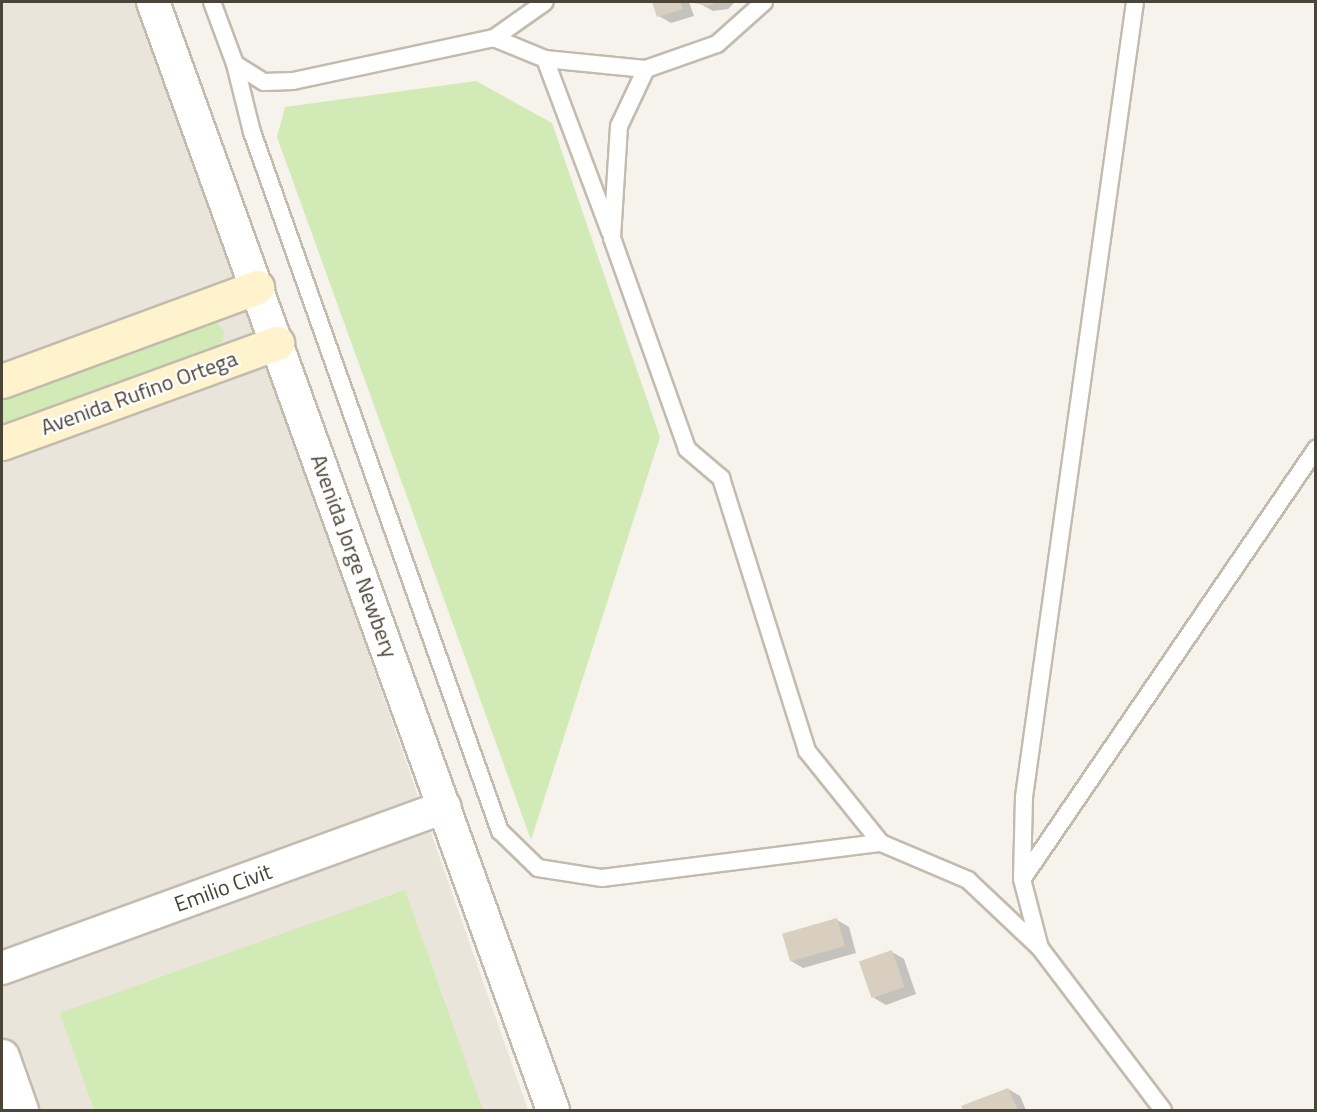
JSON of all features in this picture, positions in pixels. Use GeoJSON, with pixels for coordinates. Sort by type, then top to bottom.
{"type":"FeatureCollection","features":[{"type":"Feature","properties":{"kind":"main road"},"geometry":{"type":"LineString","coordinates":[[2,381],[256,287]]}},
{"type":"Feature","properties":{"kind":"main road","name":"Avenida Rufino Ortega"},"geometry":{"type":"LineString","coordinates":[[2,443],[277,343]]}},
{"type":"Feature","properties":{"kind":"street","name":"Avenida Jorge Newbery"},"geometry":{"type":"LineString","coordinates":[[153,2],[553,1110]]}},
{"type":"Feature","properties":{"kind":"street","name":"Emilio Civit"},"geometry":{"type":"LineString","coordinates":[[2,968],[445,807]]}},
{"type":"Feature","properties":{"kind":"street"},"geometry":{"type":"LineString","coordinates":[[2,1056],[21,1110]]}},
{"type":"Feature","properties":{"kind":"lane"},"geometry":{"type":"LineString","coordinates":[[212,2],[234,64],[252,132],[500,831],[538,868],[602,878],[881,843]]}},
{"type":"Feature","properties":{"kind":"lane"},"geometry":{"type":"LineString","coordinates":[[234,64],[264,82],[293,81],[494,38],[545,2]]}},
{"type":"Feature","properties":{"kind":"lane"},"geometry":{"type":"LineString","coordinates":[[494,38],[545,59],[646,69],[717,44],[764,2]]}},
{"type":"Feature","properties":{"kind":"lane"},"geometry":{"type":"LineString","coordinates":[[1040,948],[1022,879],[1024,797],[1135,2]]}},
{"type":"Feature","properties":{"kind":"lane"},"geometry":{"type":"LineString","coordinates":[[545,59],[687,449],[721,478],[807,751],[881,843],[968,880],[1040,948],[1163,1110]]}},
{"type":"Feature","properties":{"kind":"lane"},"geometry":{"type":"LineString","coordinates":[[612,238],[619,126],[646,69]]}},
{"type":"Feature","properties":{"kind":"lane"},"geometry":{"type":"LineString","coordinates":[[1022,879],[1316,449]]}},
{"type":"Feature","properties":{"kind":"shaded area"},"geometry":{"type":"Polygon","coordinates":[[[2,2],[140,2],[528,1110],[2,1110],[2,2]]]}},
{"type":"Feature","properties":{"kind":"green space"},"geometry":{"type":"Polygon","coordinates":[[[476,81],[552,123],[660,437],[531,840],[277,137],[285,107],[476,81]]]}},
{"type":"Feature","properties":{"kind":"green space"},"geometry":{"type":"Polygon","coordinates":[[[207,322],[217,323],[224,331],[223,341],[215,347],[2,425],[2,396],[207,322]]]}},
{"type":"Feature","properties":{"kind":"green space"},"geometry":{"type":"Polygon","coordinates":[[[405,890],[483,1110],[94,1110],[60,1013],[405,890]]]}},
{"type":"Feature","properties":{"kind":"building"},"geometry":{"type":"Polygon","coordinates":[[[652,2],[680,2],[683,9],[657,17],[652,2]]]}},
{"type":"Feature","properties":{"kind":"building"},"geometry":{"type":"Polygon","coordinates":[[[689,2],[718,2],[708,6],[689,2]]]}},
{"type":"Feature","properties":{"kind":"building"},"geometry":{"type":"Polygon","coordinates":[[[837,918],[845,946],[790,962],[782,934],[837,918]]]}},
{"type":"Feature","properties":{"kind":"building"},"geometry":{"type":"Polygon","coordinates":[[[892,950],[905,987],[872,998],[859,961],[892,950]]]}},
{"type":"Feature","properties":{"kind":"building"},"geometry":{"type":"Polygon","coordinates":[[[1008,1088],[1018,1110],[963,1110],[961,1106],[1008,1088]]]}}]}
